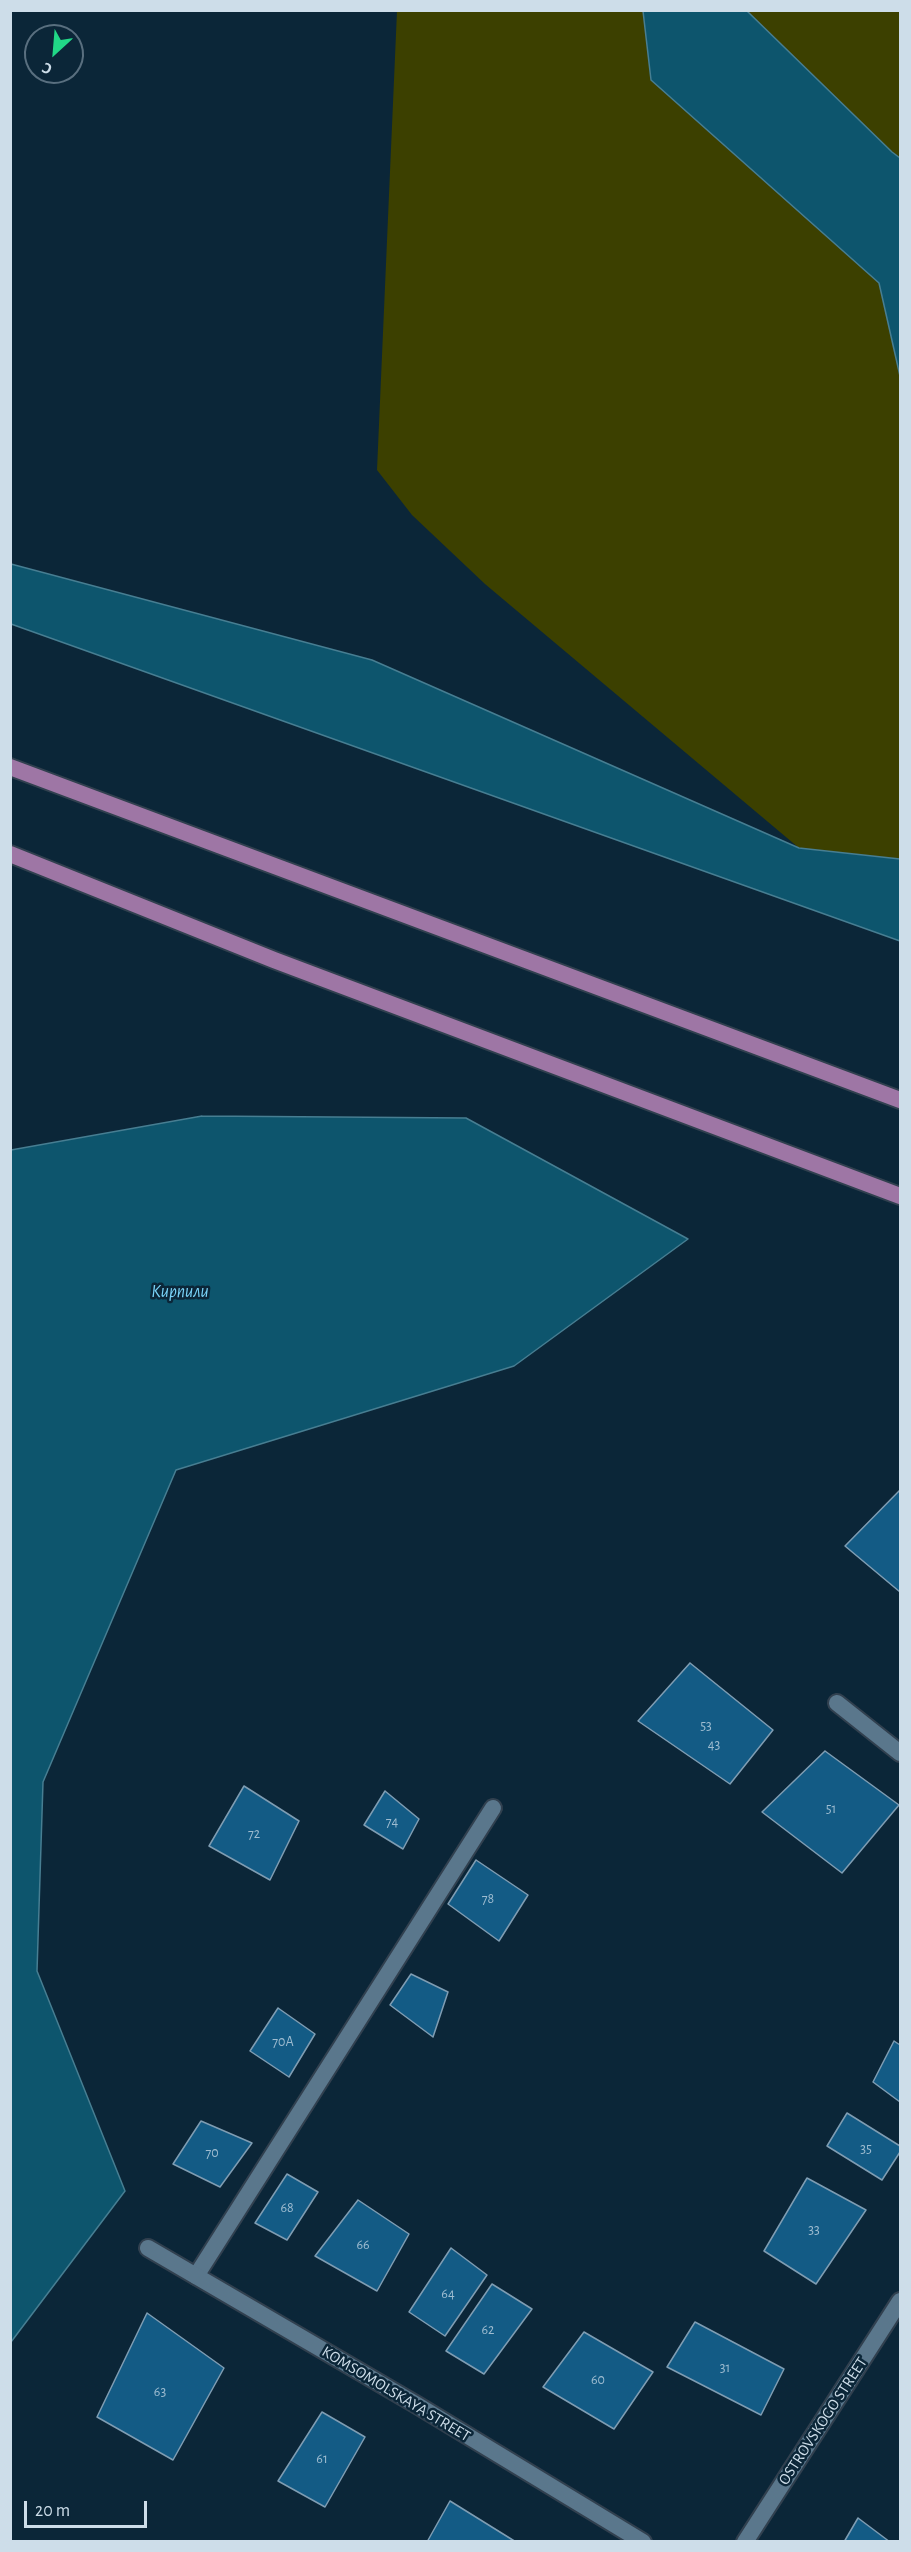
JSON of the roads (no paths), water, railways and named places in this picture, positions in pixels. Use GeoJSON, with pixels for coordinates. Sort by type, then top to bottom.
{"type":"FeatureCollection","features":[{"type":"Feature","properties":{"kind":"main road"},"geometry":{"type":"LineString","coordinates":[[10,767],[900,1100]]}},
{"type":"Feature","properties":{"kind":"main road"},"geometry":{"type":"LineString","coordinates":[[10,854],[274,960],[900,1196]]}},
{"type":"Feature","properties":{"kind":"street"},"geometry":{"type":"LineString","coordinates":[[837,1703],[900,1753]]}},
{"type":"Feature","properties":{"kind":"street"},"geometry":{"type":"LineString","coordinates":[[196,2276],[493,1808]]}},
{"type":"Feature","properties":{"kind":"street","name":"KOMSOMOLSKAYA STREET"},"geometry":{"type":"LineString","coordinates":[[148,2248],[643,2541]]}},
{"type":"Feature","properties":{"kind":"street","name":"OSTROVSKOGO STREET"},"geometry":{"type":"LineString","coordinates":[[745,2541],[900,2301]]}},
{"type":"Feature","properties":{"kind":"water"},"geometry":{"type":"Polygon","coordinates":[[[643,11],[747,11],[900,158],[900,376],[879,283],[651,80],[643,11]]]}},
{"type":"Feature","properties":{"kind":"water"},"geometry":{"type":"Polygon","coordinates":[[[11,564],[372,660],[799,848],[900,859],[900,941],[11,624],[11,564]]]}},
{"type":"Feature","properties":{"kind":"water","name":"Кирпили"},"geometry":{"type":"Polygon","coordinates":[[[202,1116],[466,1118],[688,1239],[514,1366],[176,1470],[43,1782],[37,1971],[125,2191],[11,2342],[11,1150],[202,1116]]]}}]}
